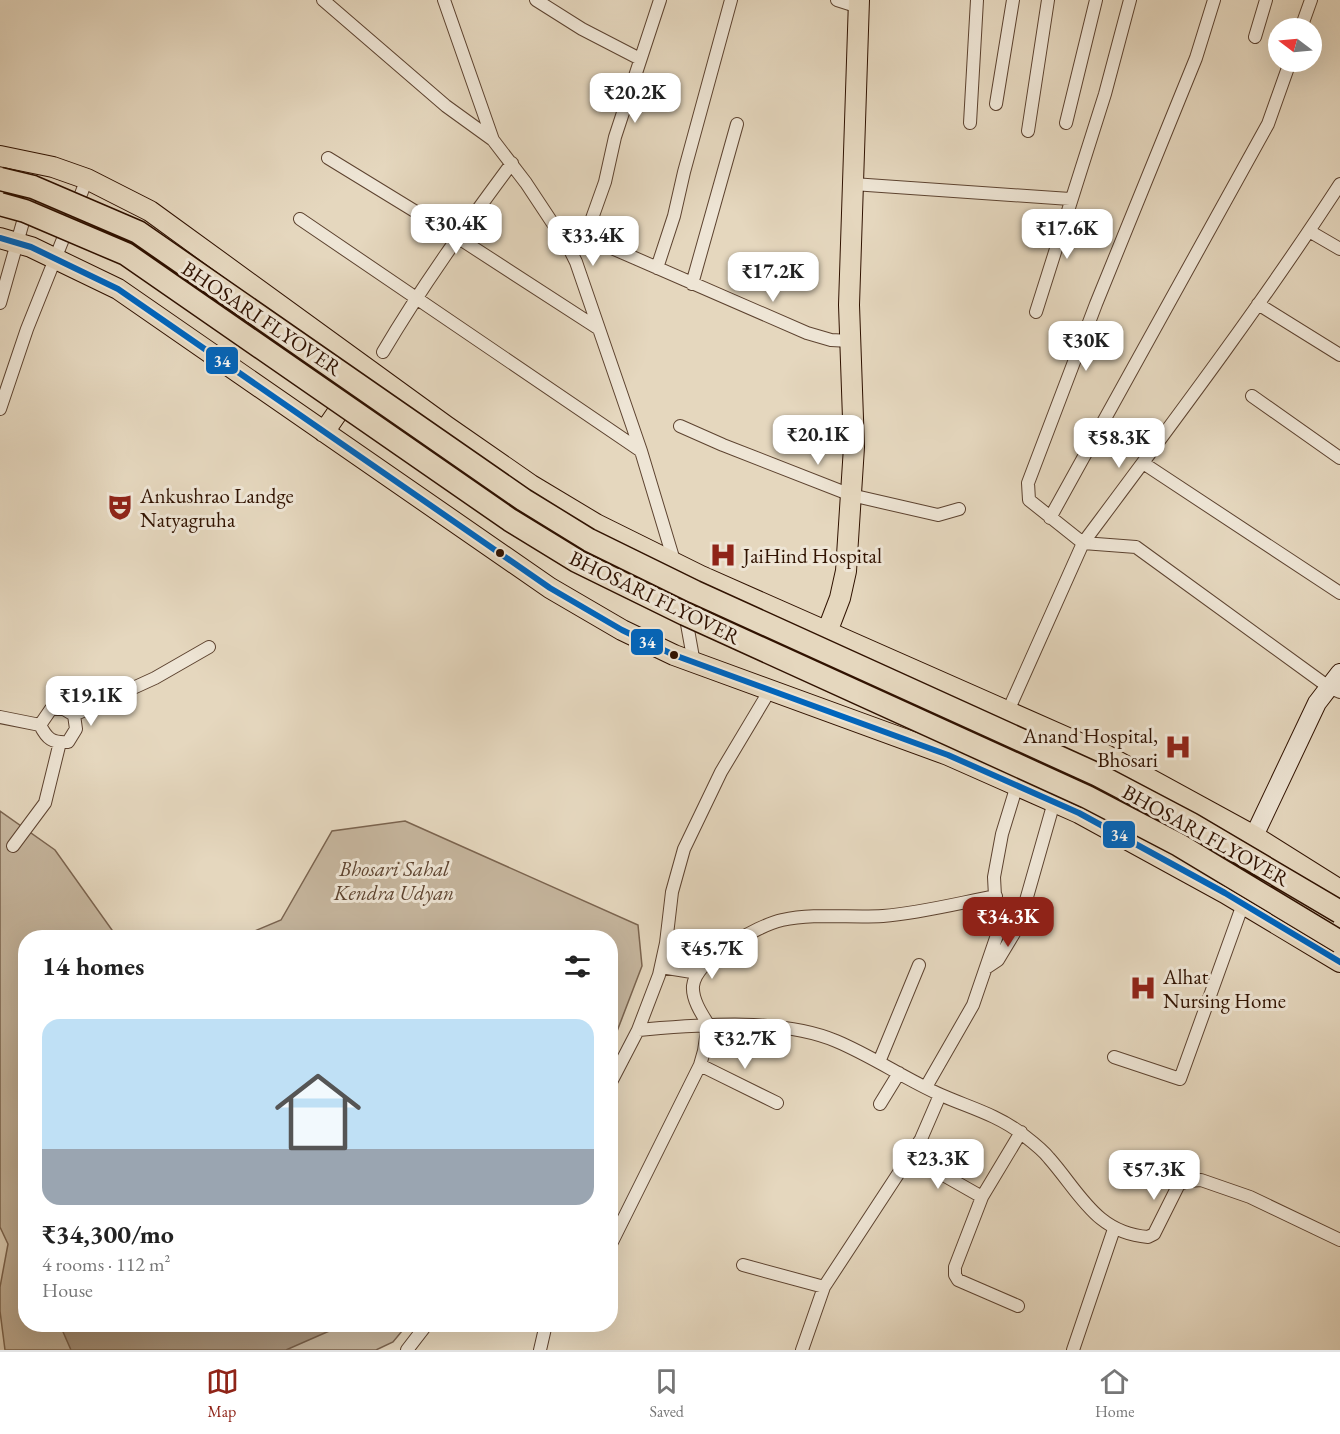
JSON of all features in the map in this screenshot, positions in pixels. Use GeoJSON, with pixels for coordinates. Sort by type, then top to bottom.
{"type":"FeatureCollection","features":[{"type":"Feature","properties":{"kind":"highway","name":"BHOSARI FLYOVER"},"geometry":{"type":"LineString","coordinates":[[0,179],[33,187],[138,232],[524,500],[589,540],[695,592],[1098,775],[1191,824],[1340,912]]}},
{"type":"Feature","properties":{"kind":"highway","name":"BHOSARI FLYOVER"},"geometry":{"type":"LineString","coordinates":[[0,204],[25,210],[126,254],[510,520],[577,561],[685,614],[1087,796],[1179,845],[1340,942]]}},
{"type":"Feature","properties":{"kind":"main road"},"geometry":{"type":"LineString","coordinates":[[827,632],[840,598],[846,571],[854,447],[849,305],[859,4]]}},
{"type":"Feature","properties":{"kind":"main road"},"geometry":{"type":"LineString","coordinates":[[0,156],[40,164],[87,179],[150,210],[367,369],[531,485],[596,524],[675,563],[827,632],[1104,754],[1254,836],[1340,890]]}},
{"type":"Feature","properties":{"kind":"main road"},"geometry":{"type":"LineString","coordinates":[[8,240],[31,247],[118,289],[550,588],[622,630],[694,663],[948,754],[1079,813],[1224,893],[1340,962]]}},
{"type":"Feature","properties":{"kind":"main road"},"geometry":{"type":"LineString","coordinates":[[324,432],[367,369]]}},
{"type":"Feature","properties":{"kind":"street"},"geometry":{"type":"LineString","coordinates":[[323,0],[335,5],[446,106],[493,140],[569,248],[576,262],[641,451],[675,563],[694,663]]}},
{"type":"Feature","properties":{"kind":"street"},"geometry":{"type":"LineString","coordinates":[[444,0],[493,140]]}},
{"type":"Feature","properties":{"kind":"street"},"geometry":{"type":"LineString","coordinates":[[536,0],[582,29],[640,59]]}},
{"type":"Feature","properties":{"kind":"street"},"geometry":{"type":"LineString","coordinates":[[585,238],[605,182],[609,158],[660,0]]}},
{"type":"Feature","properties":{"kind":"street"},"geometry":{"type":"LineString","coordinates":[[657,268],[674,216],[730,0]]}},
{"type":"Feature","properties":{"kind":"street"},"geometry":{"type":"LineString","coordinates":[[837,0],[859,4]]}},
{"type":"Feature","properties":{"kind":"street"},"geometry":{"type":"LineString","coordinates":[[970,123],[977,0]]}},
{"type":"Feature","properties":{"kind":"street"},"geometry":{"type":"LineString","coordinates":[[996,104],[1013,0]]}},
{"type":"Feature","properties":{"kind":"street"},"geometry":{"type":"LineString","coordinates":[[1028,131],[1048,0]]}},
{"type":"Feature","properties":{"kind":"street"},"geometry":{"type":"LineString","coordinates":[[1066,123],[1096,0]]}},
{"type":"Feature","properties":{"kind":"street"},"geometry":{"type":"LineString","coordinates":[[1036,312],[1105,93],[1130,0]]}},
{"type":"Feature","properties":{"kind":"street"},"geometry":{"type":"LineString","coordinates":[[1214,0],[1196,58],[1096,304],[1028,483],[1029,500],[1083,543],[1136,547],[1336,684],[1317,703],[1254,836],[1224,893]]}},
{"type":"Feature","properties":{"kind":"street"},"geometry":{"type":"LineString","coordinates":[[1255,37],[1266,0]]}},
{"type":"Feature","properties":{"kind":"street"},"geometry":{"type":"LineString","coordinates":[[1305,18],[1311,0]]}},
{"type":"Feature","properties":{"kind":"street"},"geometry":{"type":"LineString","coordinates":[[1050,518],[1268,124],[1286,72]]}},
{"type":"Feature","properties":{"kind":"street"},"geometry":{"type":"LineString","coordinates":[[692,284],[737,124]]}},
{"type":"Feature","properties":{"kind":"street"},"geometry":{"type":"LineString","coordinates":[[327,158],[457,237],[599,329]]}},
{"type":"Feature","properties":{"kind":"street"},"geometry":{"type":"LineString","coordinates":[[0,303],[8,240],[40,164]]}},
{"type":"Feature","properties":{"kind":"street"},"geometry":{"type":"LineString","coordinates":[[383,352],[457,237],[512,164]]}},
{"type":"Feature","properties":{"kind":"street"},"geometry":{"type":"LineString","coordinates":[[0,409],[27,328],[87,179]]}},
{"type":"Feature","properties":{"kind":"street"},"geometry":{"type":"LineString","coordinates":[[1008,711],[1083,543],[1258,304],[1340,183]]}},
{"type":"Feature","properties":{"kind":"street"},"geometry":{"type":"LineString","coordinates":[[853,184],[1070,199]]}},
{"type":"Feature","properties":{"kind":"street"},"geometry":{"type":"LineString","coordinates":[[300,219],[641,451]]}},
{"type":"Feature","properties":{"kind":"street"},"geometry":{"type":"LineString","coordinates":[[550,222],[807,333],[831,340],[850,341]]}},
{"type":"Feature","properties":{"kind":"street"},"geometry":{"type":"LineString","coordinates":[[1309,231],[1340,249]]}},
{"type":"Feature","properties":{"kind":"street"},"geometry":{"type":"LineString","coordinates":[[1258,304],[1340,355]]}},
{"type":"Feature","properties":{"kind":"street"},"geometry":{"type":"LineString","coordinates":[[1252,396],[1340,458]]}},
{"type":"Feature","properties":{"kind":"street"},"geometry":{"type":"LineString","coordinates":[[680,426],[851,495],[938,515],[959,509]]}},
{"type":"Feature","properties":{"kind":"street"},"geometry":{"type":"LineString","coordinates":[[1143,463],[1340,592]]}},
{"type":"Feature","properties":{"kind":"street"},"geometry":{"type":"LineString","coordinates":[[74,715],[155,678],[209,647]]}},
{"type":"Feature","properties":{"kind":"street"},"geometry":{"type":"LineString","coordinates":[[618,1069],[638,1030],[661,967],[672,892],[684,849],[721,772],[770,690]]}},
{"type":"Feature","properties":{"kind":"street"},"geometry":{"type":"LineString","coordinates":[[40,724],[51,709],[64,709],[74,715]]}},
{"type":"Feature","properties":{"kind":"street"},"geometry":{"type":"LineString","coordinates":[[40,724],[46,737],[55,742],[68,742],[76,729],[74,715]]}},
{"type":"Feature","properties":{"kind":"street"},"geometry":{"type":"LineString","coordinates":[[0,717],[40,724]]}},
{"type":"Feature","properties":{"kind":"street"},"geometry":{"type":"LineString","coordinates":[[986,968],[998,960],[1019,924],[1072,739]]}},
{"type":"Feature","properties":{"kind":"street"},"geometry":{"type":"LineString","coordinates":[[13,846],[45,803],[60,742]]}},
{"type":"Feature","properties":{"kind":"street"},"geometry":{"type":"LineString","coordinates":[[926,1087],[973,1005],[997,935],[994,878],[1002,834],[1017,785]]}},
{"type":"Feature","properties":{"kind":"street"},"geometry":{"type":"LineString","coordinates":[[618,1219],[700,1065],[705,1051],[708,1024],[694,996],[693,985],[698,973],[726,948],[755,930],[783,920],[836,915],[883,916],[996,896]]}},
{"type":"Feature","properties":{"kind":"street"},"geometry":{"type":"LineString","coordinates":[[1114,1057],[1180,1079],[1243,904]]}},
{"type":"Feature","properties":{"kind":"street"},"geometry":{"type":"LineString","coordinates":[[879,1062],[918,965]]}},
{"type":"Feature","properties":{"kind":"street"},"geometry":{"type":"LineString","coordinates":[[661,967],[698,973]]}},
{"type":"Feature","properties":{"kind":"street"},"geometry":{"type":"LineString","coordinates":[[638,1030],[708,1024],[807,1032],[834,1040],[940,1095],[992,1115],[1021,1132],[1048,1156],[1090,1210],[1114,1229],[1148,1237],[1154,1233],[1179,1184],[1201,1180],[1250,1197],[1340,1240]]}},
{"type":"Feature","properties":{"kind":"street"},"geometry":{"type":"LineString","coordinates":[[700,1065],[777,1103]]}},
{"type":"Feature","properties":{"kind":"street"},"geometry":{"type":"LineString","coordinates":[[880,1104],[899,1073]]}},
{"type":"Feature","properties":{"kind":"street"},"geometry":{"type":"LineString","coordinates":[[817,1350],[803,1348],[825,1287],[921,1139],[940,1095]]}},
{"type":"Feature","properties":{"kind":"street"},"geometry":{"type":"LineString","coordinates":[[1018,1306],[958,1280],[954,1267],[982,1197],[1021,1132]]}},
{"type":"Feature","properties":{"kind":"street"},"geometry":{"type":"LineString","coordinates":[[910,1156],[982,1197]]}},
{"type":"Feature","properties":{"kind":"street"},"geometry":{"type":"LineString","coordinates":[[1073,1350],[1114,1229]]}},
{"type":"Feature","properties":{"kind":"street"},"geometry":{"type":"LineString","coordinates":[[743,1265],[825,1287]]}},
{"type":"Feature","properties":{"kind":"street"},"geometry":{"type":"LineString","coordinates":[[407,1350],[421,1332]]}},
{"type":"Feature","properties":{"kind":"street"},"geometry":{"type":"LineString","coordinates":[[540,1350],[544,1332]]}},
{"type":"Feature","properties":{"kind":"green space"},"geometry":{"type":"Polygon","coordinates":[[[0,811],[55,850],[112,930],[18,930],[18,1332],[401,1332],[393,1342],[376,1350],[5,1350],[0,1311],[0,1287],[8,1244],[0,1227],[0,811]]]}},
{"type":"Feature","properties":{"kind":"green space","name":"Bhosari Sahal Kendra Udyan"},"geometry":{"type":"Polygon","coordinates":[[[405,821],[638,925],[642,966],[618,1029],[618,930],[257,930],[281,920],[332,831],[405,821]]]}},
{"type":"Feature","properties":{"kind":"shaded area"},"geometry":{"type":"Polygon","coordinates":[[[63,1332],[327,1332],[286,1350],[71,1350],[63,1332]]]}},
{"type":"Feature","properties":{"kind":"transit line","name":"34"},"geometry":{"type":"LineString","coordinates":[[0,238],[31,247],[118,289],[550,588],[622,630],[674,655],[948,755],[1079,813],[1225,893],[1340,962]]}},
{"type":"Feature","properties":{"kind":"place","name":"Ankushrao Landge Natyagruha"},"geometry":{"type":"Point","coordinates":[120,507]}},
{"type":"Feature","properties":{"kind":"place","name":"JaiHind Hospital"},"geometry":{"type":"Point","coordinates":[723,555]}},
{"type":"Feature","properties":{"kind":"place","name":"Anand Hospital, Bhosari"},"geometry":{"type":"Point","coordinates":[1178,747]}},
{"type":"Feature","properties":{"kind":"place","name":"Alhat Nursing Home"},"geometry":{"type":"Point","coordinates":[1143,988]}}]}
